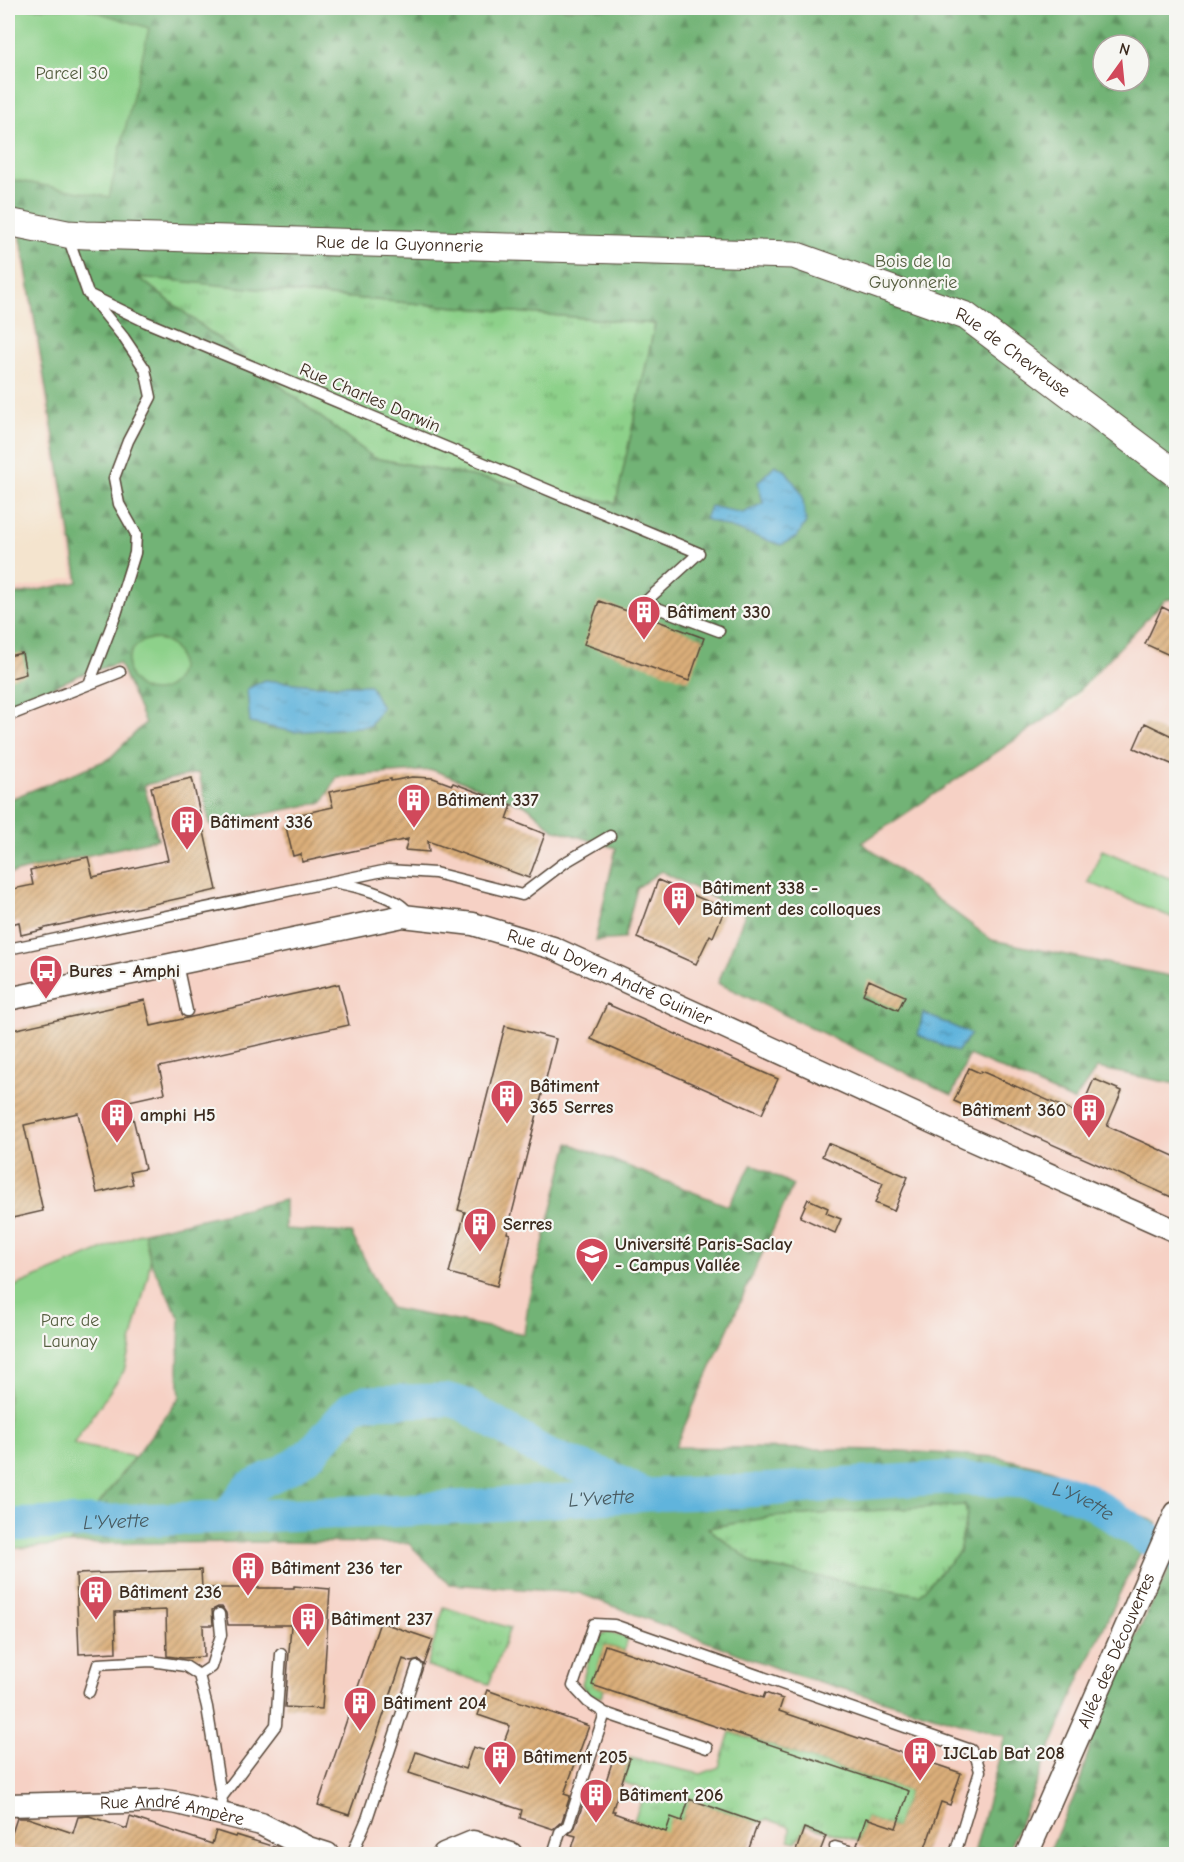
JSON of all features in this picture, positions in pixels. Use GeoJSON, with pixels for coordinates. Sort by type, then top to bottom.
{"type":"FeatureCollection","features":[{"type":"Feature","properties":{"kind":"street","name":"Rue de la Guyonnerie"},"geometry":{"type":"LineString","coordinates":[[8,222],[67,234],[794,255]]}},
{"type":"Feature","properties":{"kind":"street","name":"Rue de Chevreuse"},"geometry":{"type":"LineString","coordinates":[[794,255],[966,316],[1176,474]]}},
{"type":"Feature","properties":{"kind":"street","name":"Rue du Doyen André Guinier"},"geometry":{"type":"LineString","coordinates":[[8,999],[403,916],[473,924],[553,948],[1176,1231]]}},
{"type":"Feature","properties":{"kind":"street","name":"Allée des Découvertes"},"geometry":{"type":"LineString","coordinates":[[1027,1854],[1172,1522]]}},
{"type":"Feature","properties":{"kind":"street","name":"Rue André Ampère"},"geometry":{"type":"LineString","coordinates":[[8,1805],[164,1800],[224,1807],[308,1848],[327,1854]]}},
{"type":"Feature","properties":{"kind":"street"},"geometry":{"type":"LineString","coordinates":[[444,1854],[473,1842],[511,1854]]}},
{"type":"Feature","properties":{"kind":"lane"},"geometry":{"type":"LineString","coordinates":[[67,234],[88,294],[146,369],[151,397],[128,441],[114,478],[119,504],[136,534],[135,553],[116,614],[89,684]]}},
{"type":"Feature","properties":{"kind":"lane","name":"Rue Charles Darwin"},"geometry":{"type":"LineString","coordinates":[[88,294],[146,322],[699,553],[644,603],[719,631]]}},
{"type":"Feature","properties":{"kind":"lane"},"geometry":{"type":"LineString","coordinates":[[8,716],[120,672]]}},
{"type":"Feature","properties":{"kind":"lane"},"geometry":{"type":"LineString","coordinates":[[8,949],[388,870],[435,873],[522,895],[564,863],[610,836]]}},
{"type":"Feature","properties":{"kind":"lane"},"geometry":{"type":"LineString","coordinates":[[331,882],[359,887],[400,903],[405,909],[403,916]]}},
{"type":"Feature","properties":{"kind":"lane"},"geometry":{"type":"LineString","coordinates":[[177,963],[187,1011]]}},
{"type":"Feature","properties":{"kind":"lane"},"geometry":{"type":"LineString","coordinates":[[199,1675],[212,1667],[221,1635],[219,1614]]}},
{"type":"Feature","properties":{"kind":"lane"},"geometry":{"type":"LineString","coordinates":[[707,1748],[605,1713],[588,1702],[573,1686],[594,1624],[614,1625],[971,1750],[976,1757],[980,1771],[955,1854]]}},
{"type":"Feature","properties":{"kind":"lane"},"geometry":{"type":"LineString","coordinates":[[224,1807],[276,1725],[281,1654]]}},
{"type":"Feature","properties":{"kind":"lane"},"geometry":{"type":"LineString","coordinates":[[89,1692],[98,1664],[151,1661],[185,1666],[199,1675],[207,1707],[224,1807]]}},
{"type":"Feature","properties":{"kind":"lane"},"geometry":{"type":"LineString","coordinates":[[352,1854],[367,1819],[417,1667]]}},
{"type":"Feature","properties":{"kind":"lane"},"geometry":{"type":"LineString","coordinates":[[553,1854],[560,1832],[568,1825],[605,1713]]}},
{"type":"Feature","properties":{"kind":"lane"},"geometry":{"type":"LineString","coordinates":[[835,1847],[860,1854]]}},
{"type":"Feature","properties":{"kind":"shaded area","name":"Université Paris-Saclay - Campus Vallée"},"geometry":{"type":"Polygon","coordinates":[[[18,237],[1066,711],[1165,591],[1176,591],[1176,1854],[8,1854],[8,591],[73,577],[18,237]]]}},
{"type":"Feature","properties":{"kind":"green space","name":"Bois de la Guyonnerie"},"geometry":{"type":"Polygon","coordinates":[[[8,8],[1176,8],[1176,598],[1165,600],[1062,708],[862,843],[992,940],[1170,976],[1176,981],[1176,1084],[1097,1068],[1074,1101],[969,1055],[952,1095],[718,983],[745,914],[661,871],[637,888],[624,939],[595,941],[616,848],[553,829],[528,807],[433,770],[337,777],[323,802],[210,825],[199,773],[144,785],[158,839],[8,874],[8,800],[109,759],[145,723],[119,663],[80,675],[8,707],[8,596],[78,582],[17,214],[8,211],[8,8]],[[138,277],[374,458],[616,503],[655,324],[138,277]]]}},
{"type":"Feature","properties":{"kind":"green space","name":"Parcel 30"},"geometry":{"type":"Polygon","coordinates":[[[8,8],[84,8],[149,28],[109,197],[8,179],[8,8]]]}},
{"type":"Feature","properties":{"kind":"green space"},"geometry":{"type":"Polygon","coordinates":[[[137,276],[329,296],[655,324],[616,503],[374,458],[137,276]]]}},
{"type":"Feature","properties":{"kind":"green space"},"geometry":{"type":"Polygon","coordinates":[[[154,639],[168,643],[176,651],[180,665],[176,679],[168,687],[154,691],[140,687],[132,679],[128,665],[132,651],[140,643],[154,639]]]}},
{"type":"Feature","properties":{"kind":"green space"},"geometry":{"type":"Polygon","coordinates":[[[1102,850],[1176,881],[1176,919],[1088,882],[1102,850]]]}},
{"type":"Feature","properties":{"kind":"green space"},"geometry":{"type":"Polygon","coordinates":[[[569,1143],[728,1206],[752,1164],[793,1185],[675,1447],[886,1450],[997,1457],[1050,1469],[1157,1522],[1123,1586],[1076,1687],[1007,1854],[974,1854],[1005,1736],[789,1673],[579,1593],[450,1584],[408,1543],[69,1544],[180,1397],[178,1370],[180,1319],[150,1261],[144,1232],[285,1200],[285,1229],[351,1233],[390,1308],[524,1334],[529,1298],[569,1143]],[[965,1505],[770,1517],[708,1528],[756,1565],[919,1595],[959,1552],[967,1515],[965,1505]]]}},
{"type":"Feature","properties":{"kind":"green space","name":"Parc de Launay"},"geometry":{"type":"Polygon","coordinates":[[[144,1232],[150,1261],[148,1275],[124,1371],[73,1444],[134,1457],[69,1544],[8,1549],[8,1289],[144,1232]]]}},
{"type":"Feature","properties":{"kind":"green space"},"geometry":{"type":"Polygon","coordinates":[[[965,1504],[967,1515],[959,1552],[919,1595],[756,1565],[708,1528],[770,1517],[965,1504]]]}},
{"type":"Feature","properties":{"kind":"green space"},"geometry":{"type":"Polygon","coordinates":[[[1176,1555],[1176,1854],[1048,1854],[1079,1786],[1099,1711],[1176,1555]]]}},
{"type":"Feature","properties":{"kind":"green space"},"geometry":{"type":"Polygon","coordinates":[[[444,1607],[510,1628],[489,1684],[427,1666],[444,1607]]]}},
{"type":"Feature","properties":{"kind":"green space"},"geometry":{"type":"Polygon","coordinates":[[[607,1632],[628,1638],[624,1651],[605,1645],[592,1685],[604,1689],[601,1697],[594,1696],[584,1690],[582,1683],[593,1646],[607,1632]]]}},
{"type":"Feature","properties":{"kind":"green space"},"geometry":{"type":"Polygon","coordinates":[[[730,1732],[909,1791],[896,1828],[866,1818],[858,1841],[805,1824],[796,1842],[789,1840],[790,1827],[767,1819],[758,1823],[689,1799],[682,1821],[662,1844],[642,1838],[646,1825],[634,1820],[646,1790],[622,1782],[630,1758],[701,1774],[719,1767],[730,1732]]]}},
{"type":"Feature","properties":{"kind":"water"},"geometry":{"type":"Polygon","coordinates":[[[775,465],[786,471],[802,494],[806,522],[797,537],[781,545],[705,519],[710,506],[743,513],[763,503],[758,482],[775,465]]]}},
{"type":"Feature","properties":{"kind":"water"},"geometry":{"type":"Polygon","coordinates":[[[265,680],[313,685],[370,685],[382,708],[369,726],[295,732],[250,723],[247,689],[265,680]]]}},
{"type":"Feature","properties":{"kind":"water"},"geometry":{"type":"Polygon","coordinates":[[[923,1013],[971,1034],[957,1052],[918,1035],[923,1013]]]}},
{"type":"Feature","properties":{"kind":"building","name":"Bâtiment 330"},"geometry":{"type":"Polygon","coordinates":[[[599,601],[627,611],[629,606],[648,613],[647,617],[704,638],[689,681],[584,644],[599,601]]]}},
{"type":"Feature","properties":{"kind":"building"},"geometry":{"type":"Polygon","coordinates":[[[1162,607],[1176,614],[1176,658],[1145,644],[1162,607]]]}},
{"type":"Feature","properties":{"kind":"building"},"geometry":{"type":"Polygon","coordinates":[[[22,653],[26,674],[8,679],[8,656],[22,653]]]}},
{"type":"Feature","properties":{"kind":"building"},"geometry":{"type":"Polygon","coordinates":[[[1145,723],[1176,738],[1176,766],[1134,748],[1145,723]]]}},
{"type":"Feature","properties":{"kind":"building","name":"Bâtiment 337"},"geometry":{"type":"Polygon","coordinates":[[[412,777],[433,778],[452,785],[453,783],[512,805],[507,819],[545,834],[529,878],[428,841],[429,852],[405,850],[408,839],[302,862],[301,854],[293,856],[286,827],[294,825],[292,816],[333,807],[329,792],[412,777]]]}},
{"type":"Feature","properties":{"kind":"building","name":"Bâtiment 336"},"geometry":{"type":"Polygon","coordinates":[[[192,778],[217,890],[21,935],[19,922],[8,925],[8,890],[33,885],[30,870],[88,857],[93,877],[168,860],[151,787],[192,778]]]}},
{"type":"Feature","properties":{"kind":"building","name":"Bâtiment 338 - Bâtiment des colloques"},"geometry":{"type":"Polygon","coordinates":[[[658,880],[725,909],[713,937],[710,935],[696,964],[637,938],[658,880]]]}},
{"type":"Feature","properties":{"kind":"building"},"geometry":{"type":"Polygon","coordinates":[[[869,980],[905,996],[898,1010],[863,994],[869,980]]]}},
{"type":"Feature","properties":{"kind":"building"},"geometry":{"type":"Polygon","coordinates":[[[339,984],[349,1025],[159,1067],[165,1093],[129,1101],[145,1169],[130,1172],[133,1184],[97,1193],[78,1113],[24,1125],[43,1211],[8,1219],[8,1031],[145,1000],[151,1026],[339,984]]]}},
{"type":"Feature","properties":{"kind":"building"},"geometry":{"type":"Polygon","coordinates":[[[607,1004],[778,1079],[762,1114],[591,1039],[607,1004]]]}},
{"type":"Feature","properties":{"kind":"building","name":"Bâtiment 365 Serres"},"geometry":{"type":"Polygon","coordinates":[[[505,1026],[556,1039],[507,1233],[510,1234],[497,1286],[449,1273],[465,1212],[458,1210],[505,1026]]]}},
{"type":"Feature","properties":{"kind":"building","name":"Bâtiment 360"},"geometry":{"type":"Polygon","coordinates":[[[969,1068],[980,1073],[981,1071],[1079,1114],[1094,1079],[1122,1091],[1107,1126],[1176,1157],[1176,1199],[954,1101],[969,1068]]]}},
{"type":"Feature","properties":{"kind":"building"},"geometry":{"type":"Polygon","coordinates":[[[828,1143],[908,1177],[894,1211],[875,1203],[883,1183],[822,1156],[828,1143]]]}},
{"type":"Feature","properties":{"kind":"building"},"geometry":{"type":"Polygon","coordinates":[[[808,1199],[828,1208],[826,1213],[841,1219],[835,1233],[800,1217],[808,1199]]]}},
{"type":"Feature","properties":{"kind":"building"},"geometry":{"type":"Polygon","coordinates":[[[201,1570],[202,1588],[294,1588],[294,1586],[330,1589],[322,1709],[285,1707],[291,1625],[228,1625],[226,1613],[222,1607],[212,1610],[213,1625],[203,1625],[204,1657],[167,1656],[166,1610],[115,1612],[116,1652],[79,1654],[76,1574],[201,1570]]]}},
{"type":"Feature","properties":{"kind":"building","name":"Bâtiment 204"},"geometry":{"type":"Polygon","coordinates":[[[380,1622],[433,1640],[424,1665],[419,1660],[411,1662],[403,1659],[349,1815],[318,1805],[380,1622]]]}},
{"type":"Feature","properties":{"kind":"building"},"geometry":{"type":"Polygon","coordinates":[[[605,1645],[763,1698],[765,1693],[783,1699],[779,1711],[961,1773],[950,1805],[941,1802],[923,1854],[867,1854],[865,1848],[857,1845],[866,1818],[896,1828],[909,1791],[592,1685],[605,1645]]]}},
{"type":"Feature","properties":{"kind":"building"},"geometry":{"type":"Polygon","coordinates":[[[487,1690],[589,1726],[564,1794],[570,1796],[562,1821],[553,1829],[520,1818],[522,1810],[409,1773],[416,1752],[465,1769],[473,1747],[499,1755],[510,1726],[478,1715],[487,1690]]]}},
{"type":"Feature","properties":{"kind":"building"},"geometry":{"type":"Polygon","coordinates":[[[615,1753],[630,1758],[612,1811],[615,1811],[614,1813],[666,1832],[671,1817],[682,1821],[689,1799],[758,1823],[747,1854],[570,1854],[576,1836],[569,1834],[575,1827],[584,1801],[598,1806],[615,1753]]]}},
{"type":"Feature","properties":{"kind":"building"},"geometry":{"type":"Polygon","coordinates":[[[89,1816],[127,1829],[130,1817],[212,1844],[216,1831],[235,1837],[236,1835],[287,1852],[286,1854],[36,1854],[8,1845],[17,1818],[28,1818],[73,1833],[78,1817],[89,1816]]]}},
{"type":"Feature","properties":{"kind":"building"},"geometry":{"type":"Polygon","coordinates":[[[804,1828],[826,1836],[819,1854],[805,1854],[796,1851],[804,1828]]]}},
{"type":"Feature","properties":{"kind":"waterway"},"geometry":{"type":"LineString","coordinates":[[228,1515],[248,1488],[293,1466],[312,1452],[351,1408],[364,1402],[450,1400],[463,1404],[549,1456],[608,1476],[644,1495]]}},
{"type":"Feature","properties":{"kind":"waterway","name":"L'Yvette"},"geometry":{"type":"LineString","coordinates":[[8,1525],[407,1510],[943,1478],[1027,1482],[1059,1489],[1088,1500],[1176,1554]]}},
{"type":"Feature","properties":{"kind":"place","name":"Bâtiment 330"},"geometry":{"type":"Point","coordinates":[644,641]}},
{"type":"Feature","properties":{"kind":"place","name":"Bâtiment 337"},"geometry":{"type":"Point","coordinates":[414,829]}},
{"type":"Feature","properties":{"kind":"place","name":"Bâtiment 336"},"geometry":{"type":"Point","coordinates":[187,851]}},
{"type":"Feature","properties":{"kind":"place","name":"Bâtiment 338 - Bâtiment des colloques"},"geometry":{"type":"Point","coordinates":[679,927]}},
{"type":"Feature","properties":{"kind":"place","name":"Bures - Amphi"},"geometry":{"type":"Point","coordinates":[46,1000]}},
{"type":"Feature","properties":{"kind":"place","name":"Bâtiment 365 Serres"},"geometry":{"type":"Point","coordinates":[507,1125]}},
{"type":"Feature","properties":{"kind":"place","name":"Bâtiment 360"},"geometry":{"type":"Point","coordinates":[1089,1139]}},
{"type":"Feature","properties":{"kind":"place","name":"amphi H5"},"geometry":{"type":"Point","coordinates":[117,1144]}},
{"type":"Feature","properties":{"kind":"place","name":"Serres"},"geometry":{"type":"Point","coordinates":[480,1253]}},
{"type":"Feature","properties":{"kind":"place","name":"Université Paris-Saclay - Campus Vallée"},"geometry":{"type":"Point","coordinates":[592,1283]}},
{"type":"Feature","properties":{"kind":"place","name":"Bâtiment 236 ter"},"geometry":{"type":"Point","coordinates":[248,1597]}},
{"type":"Feature","properties":{"kind":"place","name":"Bâtiment 236"},"geometry":{"type":"Point","coordinates":[96,1621]}},
{"type":"Feature","properties":{"kind":"place","name":"Bâtiment 237"},"geometry":{"type":"Point","coordinates":[308,1648]}},
{"type":"Feature","properties":{"kind":"place","name":"Bâtiment 204"},"geometry":{"type":"Point","coordinates":[360,1732]}},
{"type":"Feature","properties":{"kind":"place","name":"IJCLab Bat 208"},"geometry":{"type":"Point","coordinates":[920,1782]}},
{"type":"Feature","properties":{"kind":"place","name":"Bâtiment 205"},"geometry":{"type":"Point","coordinates":[500,1786]}},
{"type":"Feature","properties":{"kind":"place","name":"Bâtiment 206"},"geometry":{"type":"Point","coordinates":[596,1824]}}]}
